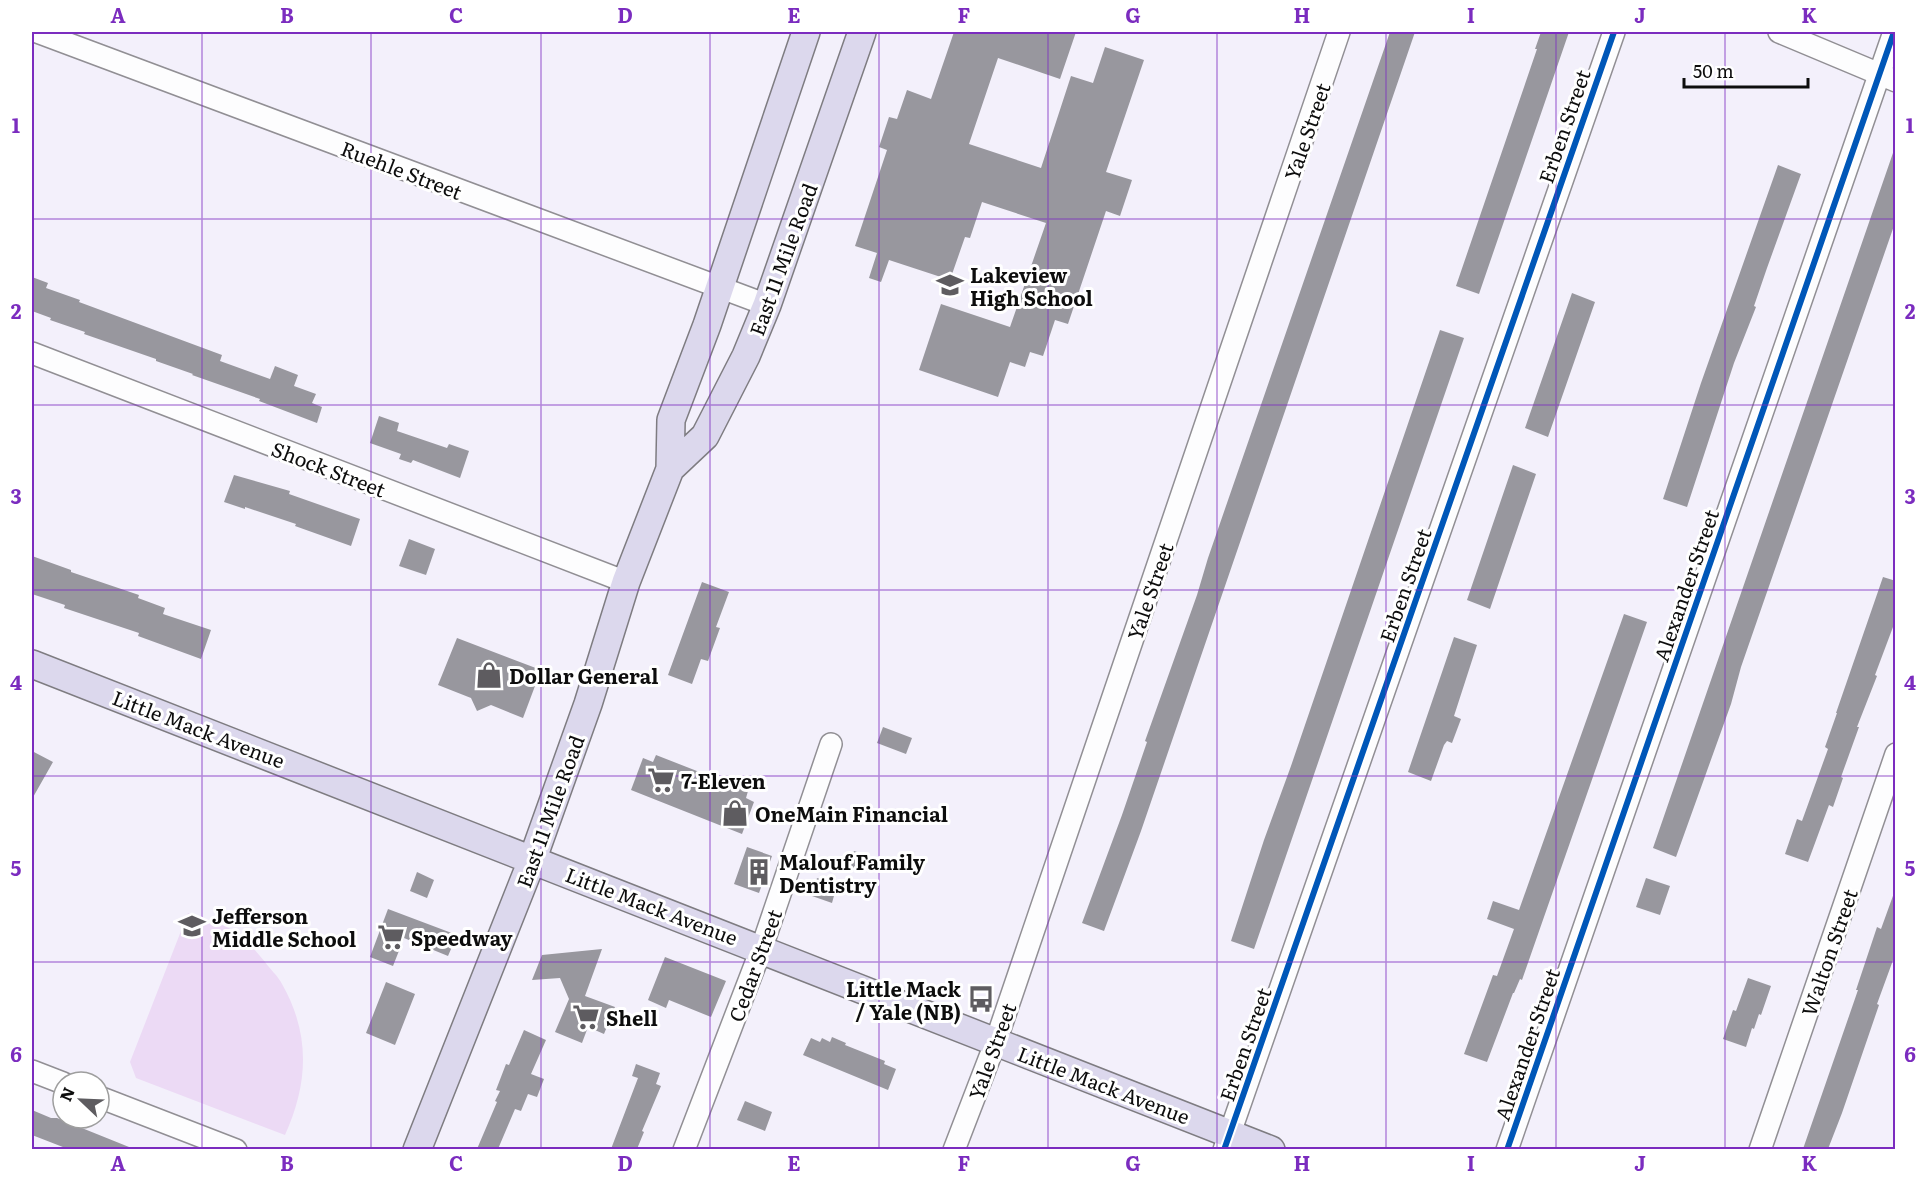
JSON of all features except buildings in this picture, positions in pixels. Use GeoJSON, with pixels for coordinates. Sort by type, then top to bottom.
{"type":"FeatureCollection","features":[{"type":"Feature","properties":{"kind":"main road","name":"East 11 Mile Road"},"geometry":{"type":"LineString","coordinates":[[417,1149],[533,858],[588,704],[626,582],[670,469],[671,420],[719,289],[806,32]]}},
{"type":"Feature","properties":{"kind":"main road","name":"East 11 Mile Road"},"geometry":{"type":"LineString","coordinates":[[670,469],[705,436],[746,356],[767,305],[862,32]]}},
{"type":"Feature","properties":{"kind":"main road","name":"Little Mack Avenue"},"geometry":{"type":"LineString","coordinates":[[32,664],[762,947],[996,1041],[1227,1141],[1271,1149]]}},
{"type":"Feature","properties":{"kind":"street","name":"Ruehle Street"},"geometry":{"type":"LineString","coordinates":[[37,32],[719,289],[767,305]]}},
{"type":"Feature","properties":{"kind":"street","name":"Yale Street"},"geometry":{"type":"LineString","coordinates":[[954,1149],[996,1041],[1340,32]]}},
{"type":"Feature","properties":{"kind":"street","name":"Erben Street"},"geometry":{"type":"LineString","coordinates":[[1227,1141],[1614,32]]}},
{"type":"Feature","properties":{"kind":"street"},"geometry":{"type":"LineString","coordinates":[[1779,32],[1887,78]]}},
{"type":"Feature","properties":{"kind":"street","name":"Alexander Street"},"geometry":{"type":"LineString","coordinates":[[1507,1149],[1887,78],[1894,32]]}},
{"type":"Feature","properties":{"kind":"street","name":"Shock Street"},"geometry":{"type":"LineString","coordinates":[[32,353],[626,582]]}},
{"type":"Feature","properties":{"kind":"street","name":"Cedar Street"},"geometry":{"type":"LineString","coordinates":[[684,1149],[762,947],[831,744]]}},
{"type":"Feature","properties":{"kind":"street","name":"Walton Street"},"geometry":{"type":"LineString","coordinates":[[1760,1149],[1896,754]]}},
{"type":"Feature","properties":{"kind":"street"},"geometry":{"type":"LineString","coordinates":[[32,1071],[51,1078]]}},
{"type":"Feature","properties":{"kind":"street"},"geometry":{"type":"LineString","coordinates":[[111,1102],[236,1149]]}},
{"type":"Feature","properties":{"kind":"shaded area"},"geometry":{"type":"Polygon","coordinates":[[[188,913],[235,931],[253,948],[278,978],[291,1003],[302,1041],[303,1060],[298,1097],[285,1135],[136,1078],[130,1062],[188,913]]]}},
{"type":"Feature","properties":{"kind":"cycle path"},"geometry":{"type":"LineString","coordinates":[[1224,1150],[1614,32]]}},
{"type":"Feature","properties":{"kind":"cycle path"},"geometry":{"type":"LineString","coordinates":[[1507,1150],[1894,32]]}},
{"type":"Feature","properties":{"kind":"place","name":"Lakeview High School"},"geometry":{"type":"Point","coordinates":[950,285]}},
{"type":"Feature","properties":{"kind":"place","name":"Dollar General"},"geometry":{"type":"Point","coordinates":[489,675]}},
{"type":"Feature","properties":{"kind":"place","name":"7-Eleven"},"geometry":{"type":"Point","coordinates":[661,780]}},
{"type":"Feature","properties":{"kind":"place","name":"OneMain Financial"},"geometry":{"type":"Point","coordinates":[735,813]}},
{"type":"Feature","properties":{"kind":"place","name":"Malouf Family Dentistry"},"geometry":{"type":"Point","coordinates":[759,872]}},
{"type":"Feature","properties":{"kind":"place","name":"Jefferson Middle School"},"geometry":{"type":"Point","coordinates":[192,926]}},
{"type":"Feature","properties":{"kind":"place","name":"Speedway"},"geometry":{"type":"Point","coordinates":[391,937]}},
{"type":"Feature","properties":{"kind":"place","name":"Little Mack / Yale (NB)"},"geometry":{"type":"Point","coordinates":[981,999]}},
{"type":"Feature","properties":{"kind":"place","name":"Shell"},"geometry":{"type":"Point","coordinates":[586,1017]}}]}
